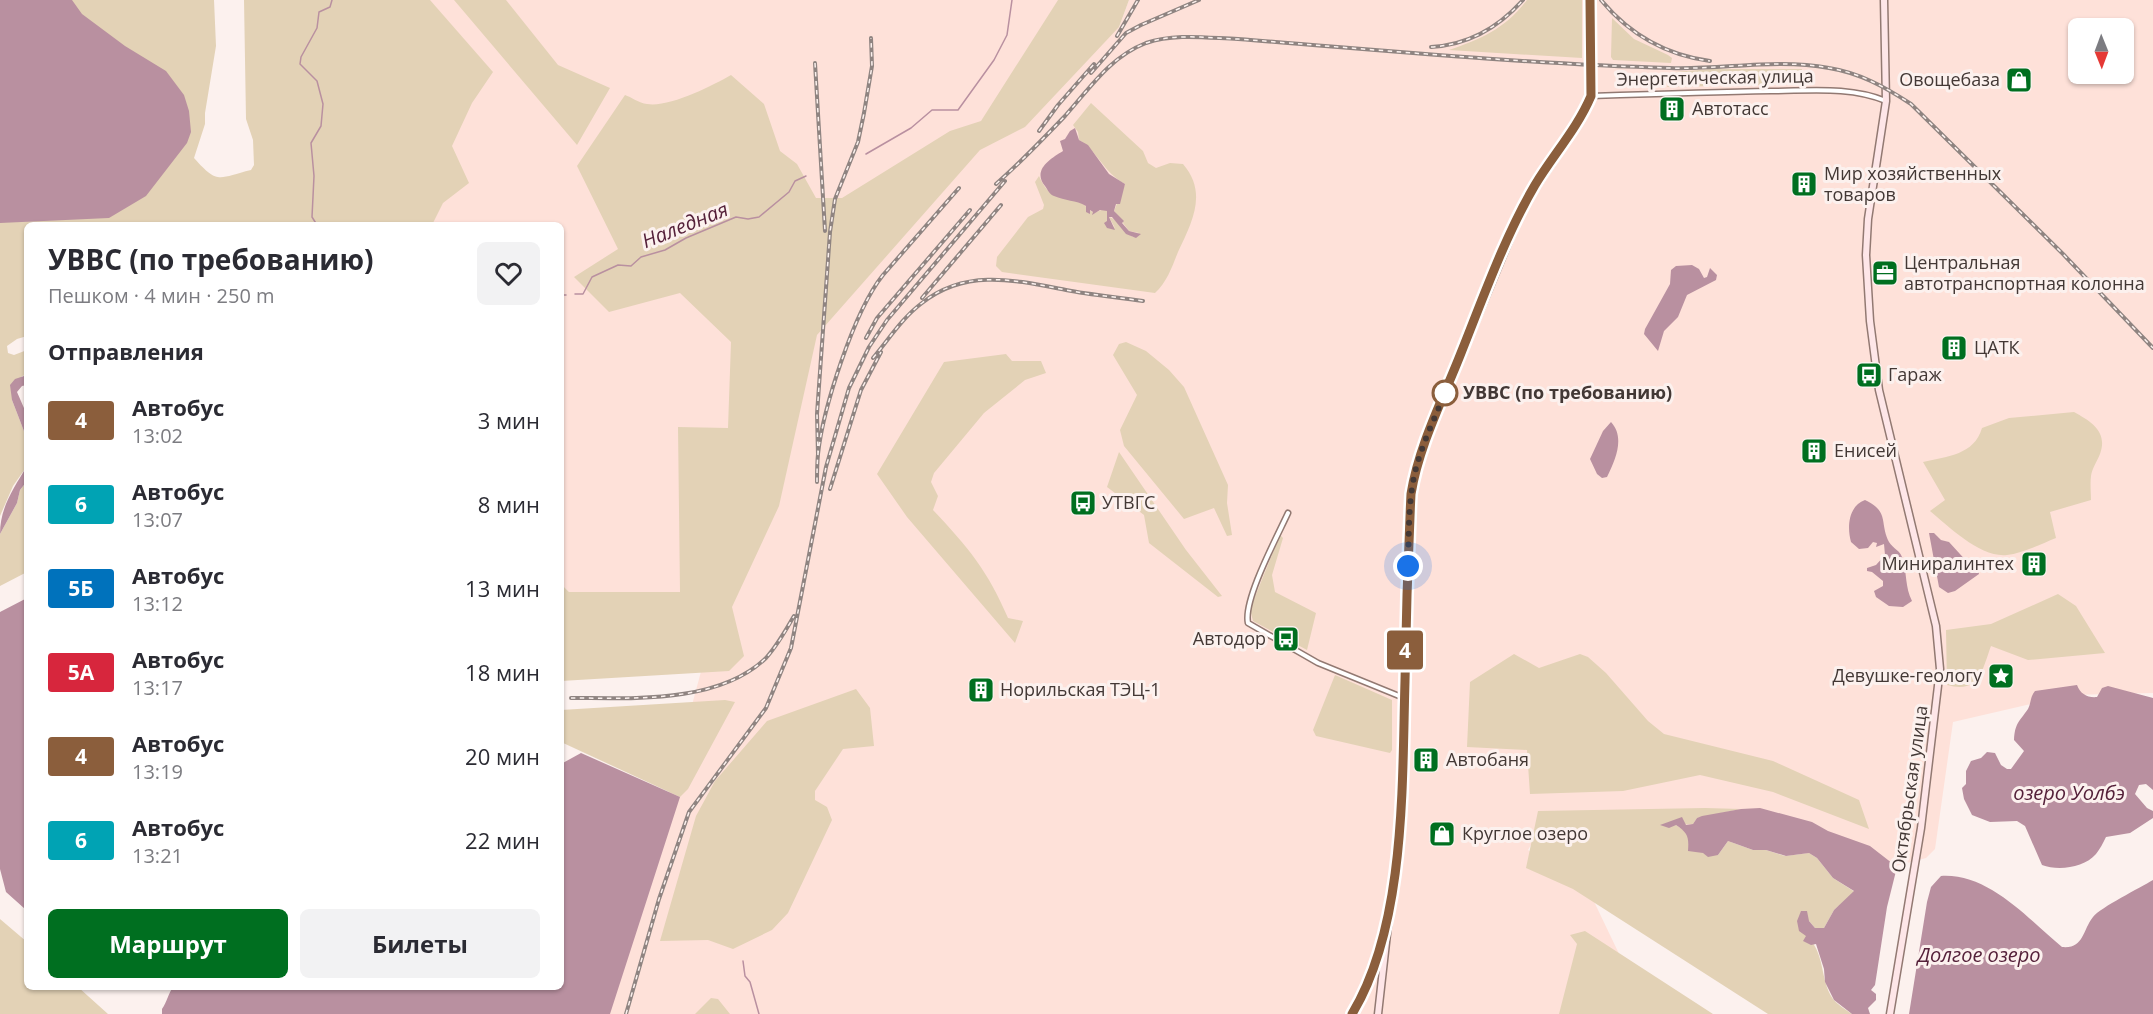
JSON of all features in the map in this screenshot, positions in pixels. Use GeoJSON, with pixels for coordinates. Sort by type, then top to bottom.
{"type":"FeatureCollection","features":[{"type":"Feature","properties":{"kind":"street"},"geometry":{"type":"LineString","coordinates":[[1590,0],[1591,96]]}},
{"type":"Feature","properties":{"kind":"street","name":"Октябрьская улица"},"geometry":{"type":"LineString","coordinates":[[1884,0],[1886,101],[1868,219],[1866,255],[1870,321],[1879,390],[1936,626],[1940,669],[1921,828],[1890,1014]]}},
{"type":"Feature","properties":{"kind":"street","name":"Энергетическая улица"},"geometry":{"type":"LineString","coordinates":[[1385,929],[1402,800],[1411,494],[1420,456],[1521,212],[1535,184],[1585,111],[1591,96],[1846,91],[1870,94],[1886,101]]}},
{"type":"Feature","properties":{"kind":"street"},"geometry":{"type":"LineString","coordinates":[[1288,513],[1254,591],[1246,615],[1248,623],[1318,663],[1404,698]]}},
{"type":"Feature","properties":{"kind":"street"},"geometry":{"type":"LineString","coordinates":[[1352,1014],[1372,975],[1385,929]]}},
{"type":"Feature","properties":{"kind":"street"},"geometry":{"type":"LineString","coordinates":[[1378,1014],[1385,929]]}},
{"type":"Feature","properties":{"kind":"shaded area"},"geometry":{"type":"Polygon","coordinates":[[[0,0],[214,0],[216,46],[205,124],[194,158],[214,176],[225,177],[251,170],[254,165],[253,140],[246,119],[244,0],[430,0],[493,72],[472,103],[452,146],[469,183],[443,203],[434,222],[24,222],[24,337],[7,346],[8,353],[14,355],[24,351],[24,376],[12,400],[24,431],[24,470],[13,486],[0,516],[0,0]]]}},
{"type":"Feature","properties":{"kind":"shaded area"},"geometry":{"type":"Polygon","coordinates":[[[364,0],[1089,0],[1119,27],[1129,0],[2153,0],[2153,693],[2070,695],[1953,722],[1935,849],[1926,858],[1892,867],[1549,814],[1528,850],[1588,889],[1633,983],[1652,1014],[605,1014],[627,945],[712,631],[680,592],[569,592],[564,587],[564,222],[281,222],[364,0]]]}},
{"type":"Feature","properties":{"kind":"shaded area"},"geometry":{"type":"Polygon","coordinates":[[[454,0],[506,0],[558,65],[610,88],[577,145],[454,0]]]}},
{"type":"Feature","properties":{"kind":"shaded area"},"geometry":{"type":"Polygon","coordinates":[[[1058,0],[1129,0],[1119,27],[1025,127],[980,150],[817,335],[779,506],[732,607],[744,656],[729,671],[564,681],[564,587],[569,592],[680,592],[678,427],[728,428],[731,342],[680,293],[609,312],[574,277],[618,249],[577,166],[625,95],[647,104],[666,103],[702,90],[731,75],[764,104],[780,151],[797,164],[816,198],[842,198],[950,131],[981,121],[1058,0]]]}},
{"type":"Feature","properties":{"kind":"shaded area"},"geometry":{"type":"Polygon","coordinates":[[[1527,0],[1582,0],[1582,58],[1449,50],[1492,32],[1519,10],[1527,0]]]}},
{"type":"Feature","properties":{"kind":"shaded area"},"geometry":{"type":"Polygon","coordinates":[[[1612,18],[1634,39],[1672,58],[1671,63],[1613,60],[1611,57],[1612,18]]]}},
{"type":"Feature","properties":{"kind":"shaded area"},"geometry":{"type":"Polygon","coordinates":[[[1712,69],[1802,69],[1799,84],[1667,87],[1675,72],[1712,69]]]}},
{"type":"Feature","properties":{"kind":"shaded area"},"geometry":{"type":"Polygon","coordinates":[[[1091,103],[1143,151],[1148,163],[1156,168],[1170,163],[1183,164],[1195,186],[1195,208],[1188,230],[1169,274],[1155,293],[1002,272],[996,266],[997,257],[1028,217],[1043,209],[1044,205],[1035,182],[1039,176],[1051,193],[1080,202],[1094,213],[1104,209],[1107,211],[1107,221],[1115,228],[1109,217],[1133,237],[1139,233],[1129,231],[1114,211],[1125,184],[1117,179],[1091,149],[1079,140],[1078,132],[1073,125],[1091,103]]]}},
{"type":"Feature","properties":{"kind":"shaded area"},"geometry":{"type":"Polygon","coordinates":[[[1126,342],[1146,351],[1169,370],[1184,387],[1228,485],[1227,503],[1232,535],[1227,536],[1214,508],[1184,519],[1124,446],[1120,430],[1137,395],[1113,355],[1119,344],[1126,342]]]}},
{"type":"Feature","properties":{"kind":"shaded area"},"geometry":{"type":"Polygon","coordinates":[[[1006,354],[1012,361],[1041,361],[1046,373],[1025,380],[984,413],[934,473],[931,482],[938,496],[933,510],[976,560],[993,586],[1008,618],[1023,621],[1015,643],[907,517],[877,474],[944,362],[1006,354]]]}},
{"type":"Feature","properties":{"kind":"shaded area"},"geometry":{"type":"Polygon","coordinates":[[[2074,412],[2097,428],[2102,446],[2091,476],[2091,500],[2050,512],[2056,538],[2019,552],[1997,555],[1976,547],[1930,511],[1945,500],[1923,462],[1959,453],[1973,444],[1982,428],[2009,418],[2074,412]]]}},
{"type":"Feature","properties":{"kind":"shaded area"},"geometry":{"type":"Polygon","coordinates":[[[1119,452],[1186,550],[1222,596],[1218,597],[1149,543],[1144,515],[1107,487],[1119,452]]]}},
{"type":"Feature","properties":{"kind":"shaded area"},"geometry":{"type":"Polygon","coordinates":[[[24,485],[24,574],[0,586],[0,534],[17,503],[20,490],[24,485]]]}},
{"type":"Feature","properties":{"kind":"shaded area"},"geometry":{"type":"Polygon","coordinates":[[[1280,535],[1283,538],[1272,575],[1275,592],[1316,613],[1307,650],[1253,621],[1250,609],[1280,535]]]}},
{"type":"Feature","properties":{"kind":"shaded area"},"geometry":{"type":"Polygon","coordinates":[[[2058,594],[2076,606],[2105,653],[2028,660],[1991,646],[1982,671],[1973,683],[1958,687],[1947,685],[1946,630],[1991,624],[2058,594]]]}},
{"type":"Feature","properties":{"kind":"shaded area"},"geometry":{"type":"Polygon","coordinates":[[[1514,654],[1539,668],[1580,654],[1588,657],[1606,673],[1648,721],[1664,734],[1773,761],[1859,800],[1869,829],[1773,792],[1700,775],[1623,791],[1530,794],[1527,750],[1467,747],[1470,682],[1514,654]]]}},
{"type":"Feature","properties":{"kind":"shaded area"},"geometry":{"type":"Polygon","coordinates":[[[1335,675],[1392,700],[1392,750],[1390,753],[1316,736],[1313,730],[1335,675]]]}},
{"type":"Feature","properties":{"kind":"shaded area"},"geometry":{"type":"Polygon","coordinates":[[[856,689],[870,708],[874,746],[843,749],[815,791],[815,800],[827,807],[832,820],[788,913],[772,930],[733,949],[708,940],[660,941],[696,816],[715,781],[767,721],[856,689]]]}},
{"type":"Feature","properties":{"kind":"shaded area"},"geometry":{"type":"Polygon","coordinates":[[[725,700],[735,702],[688,789],[680,797],[564,743],[564,710],[725,700]]]}},
{"type":"Feature","properties":{"kind":"shaded area"},"geometry":{"type":"Polygon","coordinates":[[[1741,809],[1697,818],[1693,824],[1676,825],[1686,832],[1703,853],[1718,855],[1728,841],[1753,850],[1766,850],[1785,856],[1809,853],[1817,858],[1833,878],[1855,892],[1834,910],[1824,928],[1815,928],[1809,921],[1806,936],[1817,950],[1833,999],[1852,1014],[1768,1014],[1573,889],[1526,868],[1538,811],[1741,809]]]}},
{"type":"Feature","properties":{"kind":"shaded area"},"geometry":{"type":"Polygon","coordinates":[[[0,919],[24,939],[24,990],[81,990],[108,1014],[0,1014],[0,919]]]}},
{"type":"Feature","properties":{"kind":"shaded area"},"geometry":{"type":"Polygon","coordinates":[[[1585,931],[1713,1014],[1559,1014],[1577,944],[1570,935],[1585,931]]]}},
{"type":"Feature","properties":{"kind":"shaded area"},"geometry":{"type":"Polygon","coordinates":[[[711,998],[718,999],[730,1014],[695,1014],[711,998]]]}},
{"type":"Feature","properties":{"kind":"water"},"geometry":{"type":"Polygon","coordinates":[[[0,0],[72,0],[82,14],[125,46],[166,71],[184,95],[189,111],[191,132],[187,143],[146,196],[109,218],[0,223],[0,0]]]}},
{"type":"Feature","properties":{"kind":"water"},"geometry":{"type":"Polygon","coordinates":[[[1075,128],[1079,140],[1088,145],[1109,174],[1125,184],[1120,204],[1116,204],[1114,211],[1124,221],[1122,223],[1129,231],[1141,234],[1136,238],[1126,234],[1112,217],[1109,217],[1115,230],[1107,228],[1104,223],[1107,221],[1107,211],[1100,210],[1092,215],[1093,212],[1090,210],[1090,214],[1086,212],[1086,206],[1082,204],[1052,195],[1042,180],[1040,175],[1044,166],[1063,151],[1060,141],[1075,128]]]}},
{"type":"Feature","properties":{"kind":"water"},"geometry":{"type":"Polygon","coordinates":[[[1692,265],[1699,269],[1704,278],[1707,277],[1710,268],[1717,275],[1716,280],[1687,295],[1678,317],[1664,331],[1658,351],[1644,334],[1645,329],[1670,284],[1671,270],[1676,266],[1692,265]]]}},
{"type":"Feature","properties":{"kind":"water"},"geometry":{"type":"Polygon","coordinates":[[[24,376],[24,386],[17,392],[24,408],[24,431],[12,400],[10,385],[15,379],[24,376]]]}},
{"type":"Feature","properties":{"kind":"water"},"geometry":{"type":"Polygon","coordinates":[[[1611,422],[1618,434],[1618,448],[1607,477],[1602,478],[1597,474],[1590,459],[1603,431],[1611,422]]]}},
{"type":"Feature","properties":{"kind":"water"},"geometry":{"type":"Polygon","coordinates":[[[24,471],[24,485],[0,534],[2,515],[24,471]]]}},
{"type":"Feature","properties":{"kind":"water"},"geometry":{"type":"Polygon","coordinates":[[[1865,500],[1873,504],[1881,513],[1889,542],[1902,557],[1912,601],[1903,607],[1889,606],[1876,597],[1874,591],[1883,586],[1883,581],[1872,572],[1867,571],[1867,568],[1876,565],[1885,555],[1884,544],[1876,547],[1877,543],[1873,542],[1868,548],[1859,549],[1851,542],[1849,524],[1852,512],[1859,503],[1865,500]]]}},
{"type":"Feature","properties":{"kind":"water"},"geometry":{"type":"Polygon","coordinates":[[[1929,533],[1934,533],[1941,540],[1949,542],[1970,565],[1978,568],[1979,574],[1955,591],[1948,593],[1939,587],[1929,533]]]}},
{"type":"Feature","properties":{"kind":"water"},"geometry":{"type":"Polygon","coordinates":[[[24,600],[24,908],[6,892],[0,869],[0,612],[24,600]]]}},
{"type":"Feature","properties":{"kind":"water","name":"озеро Уолбэ"},"geometry":{"type":"Polygon","coordinates":[[[2077,685],[2082,693],[2090,697],[2097,697],[2102,688],[2108,686],[2153,698],[2153,790],[2146,784],[2139,785],[2135,794],[2147,808],[2153,811],[2153,818],[2130,833],[2106,837],[2096,854],[2085,862],[2063,868],[2048,867],[2042,865],[2025,826],[2017,821],[1990,822],[1972,815],[1964,799],[1962,788],[1966,784],[1966,771],[1971,761],[1981,758],[1987,752],[1995,753],[2001,765],[2011,769],[2024,751],[2014,740],[2015,730],[2028,709],[2035,691],[2077,685]]]}},
{"type":"Feature","properties":{"kind":"water"},"geometry":{"type":"Polygon","coordinates":[[[581,753],[680,797],[610,1014],[162,1014],[162,1009],[172,990],[564,990],[564,762],[581,753]]]}},
{"type":"Feature","properties":{"kind":"water"},"geometry":{"type":"Polygon","coordinates":[[[1760,808],[1812,822],[1828,831],[1870,846],[1897,867],[1887,907],[1875,985],[1871,990],[1876,994],[1876,1000],[1868,1008],[1870,1014],[1852,1014],[1834,1000],[1825,982],[1824,969],[1816,944],[1811,945],[1803,941],[1806,936],[1799,931],[1797,921],[1801,911],[1807,911],[1809,921],[1815,928],[1824,928],[1834,910],[1854,891],[1833,878],[1817,858],[1809,853],[1786,856],[1766,850],[1753,850],[1728,841],[1718,855],[1708,857],[1703,853],[1688,851],[1687,836],[1676,825],[1669,828],[1660,825],[1682,817],[1686,825],[1693,824],[1697,818],[1702,816],[1760,808]]]}},
{"type":"Feature","properties":{"kind":"water","name":"Долгое озеро"},"geometry":{"type":"Polygon","coordinates":[[[1941,876],[1959,877],[1991,890],[2021,911],[2062,947],[2069,947],[2079,942],[2089,922],[2097,913],[2153,880],[2153,1014],[1909,1014],[1927,902],[1931,887],[1941,876]]]}},
{"type":"Feature","properties":{"kind":"waterway"},"geometry":{"type":"LineString","coordinates":[[315,222],[312,217],[314,176],[311,143],[321,126],[323,104],[317,81],[300,64],[301,57],[317,28],[319,12],[330,7],[332,0]]}},
{"type":"Feature","properties":{"kind":"waterway","name":"Наледная"},"geometry":{"type":"LineString","coordinates":[[866,154],[911,128],[932,110],[958,110],[994,60],[1007,35],[1012,0]]}},
{"type":"Feature","properties":{"kind":"waterway","name":"Наледная"},"geometry":{"type":"LineString","coordinates":[[575,294],[583,294],[592,277],[618,265],[631,266],[641,257],[665,250],[686,238],[736,217],[748,219],[759,217],[789,192],[795,181],[806,176]]}},
{"type":"Feature","properties":{"kind":"waterway"},"geometry":{"type":"LineString","coordinates":[[743,961],[745,976],[750,982],[759,1014]]}},
{"type":"Feature","properties":{"kind":"railway"},"geometry":{"type":"LineString","coordinates":[[1117,36],[1138,0]]}},
{"type":"Feature","properties":{"kind":"railway"},"geometry":{"type":"LineString","coordinates":[[1091,73],[1126,33],[1199,0]]}},
{"type":"Feature","properties":{"kind":"railway"},"geometry":{"type":"LineString","coordinates":[[1431,47],[1458,43],[1482,33],[1514,10],[1523,0]]}},
{"type":"Feature","properties":{"kind":"railway"},"geometry":{"type":"LineString","coordinates":[[1601,0],[1624,23],[1650,41],[1678,54],[1710,61]]}},
{"type":"Feature","properties":{"kind":"railway"},"geometry":{"type":"LineString","coordinates":[[818,455],[817,414],[830,232],[835,199],[858,142],[872,66],[871,38]]}},
{"type":"Feature","properties":{"kind":"railway"},"geometry":{"type":"LineString","coordinates":[[996,184],[1065,116],[1111,65],[1133,49],[1146,43],[1168,38],[1238,39],[1616,66],[1690,68],[1769,64],[1809,65],[1851,73],[1892,92],[1911,104],[2064,255],[2153,348]]}},
{"type":"Feature","properties":{"kind":"railway"},"geometry":{"type":"LineString","coordinates":[[815,63],[825,231]]}},
{"type":"Feature","properties":{"kind":"railway"},"geometry":{"type":"LineString","coordinates":[[1039,131],[1058,105],[1094,64]]}},
{"type":"Feature","properties":{"kind":"railway"},"geometry":{"type":"LineString","coordinates":[[626,1014],[659,899],[689,812],[766,708],[791,648],[826,467],[849,388],[869,347],[887,320],[1005,181]]}},
{"type":"Feature","properties":{"kind":"railway"},"geometry":{"type":"LineString","coordinates":[[817,482],[818,454],[826,412],[851,335],[861,312],[883,275],[959,188]]}},
{"type":"Feature","properties":{"kind":"railway"},"geometry":{"type":"LineString","coordinates":[[922,298],[1001,205]]}},
{"type":"Feature","properties":{"kind":"railway"},"geometry":{"type":"LineString","coordinates":[[866,338],[877,318],[970,210]]}},
{"type":"Feature","properties":{"kind":"railway"},"geometry":{"type":"LineString","coordinates":[[873,358],[902,322],[922,303],[939,292],[973,281],[1010,280],[1143,301]]}},
{"type":"Feature","properties":{"kind":"railway"},"geometry":{"type":"LineString","coordinates":[[830,489],[861,390],[881,352]]}},
{"type":"Feature","properties":{"kind":"railway"},"geometry":{"type":"LineString","coordinates":[[571,698],[673,695],[724,684],[746,673],[766,658],[794,616]]}},
{"type":"Feature","properties":{"kind":"bus line","name":"4"},"geometry":{"type":"LineString","coordinates":[[1352,1014],[1363,997],[1372,975],[1385,929],[1397,851],[1402,800],[1406,621],[1411,494],[1414,475],[1451,378],[1521,212],[1535,184],[1585,111],[1591,96],[1590,0]]}},
{"type":"Feature","properties":{"kind":"place","name":"Овощебаза"},"geometry":{"type":"Point","coordinates":[2019,80]}},
{"type":"Feature","properties":{"kind":"place","name":"Автотасс"},"geometry":{"type":"Point","coordinates":[1672,109]}},
{"type":"Feature","properties":{"kind":"place","name":"Мир хозяйственных товаров"},"geometry":{"type":"Point","coordinates":[1804,184]}},
{"type":"Feature","properties":{"kind":"place","name":"Центральная автотранспортная колонна"},"geometry":{"type":"Point","coordinates":[1885,273]}},
{"type":"Feature","properties":{"kind":"place","name":"ЦАТК"},"geometry":{"type":"Point","coordinates":[1954,348]}},
{"type":"Feature","properties":{"kind":"place","name":"Гараж"},"geometry":{"type":"Point","coordinates":[1869,375]}},
{"type":"Feature","properties":{"kind":"place","name":"УВВС (по требованию)"},"geometry":{"type":"Point","coordinates":[1445,393]}},
{"type":"Feature","properties":{"kind":"place","name":"Енисей"},"geometry":{"type":"Point","coordinates":[1814,451]}},
{"type":"Feature","properties":{"kind":"place","name":"УТВГС"},"geometry":{"type":"Point","coordinates":[1083,503]}},
{"type":"Feature","properties":{"kind":"place","name":"Миниралинтех"},"geometry":{"type":"Point","coordinates":[2034,564]}},
{"type":"Feature","properties":{"kind":"place","name":"Автодор"},"geometry":{"type":"Point","coordinates":[1286,639]}},
{"type":"Feature","properties":{"kind":"place","name":"Девушке-геологу"},"geometry":{"type":"Point","coordinates":[2001,676]}},
{"type":"Feature","properties":{"kind":"place","name":"Норильская ТЭЦ-1"},"geometry":{"type":"Point","coordinates":[981,690]}},
{"type":"Feature","properties":{"kind":"place","name":"Автобаня"},"geometry":{"type":"Point","coordinates":[1426,760]}},
{"type":"Feature","properties":{"kind":"place","name":"Круглое озеро"},"geometry":{"type":"Point","coordinates":[1442,834]}},
{"type":"Feature","properties":{"kind":"route"},"geometry":{"type":"LineString","coordinates":[[1408,566],[1414,475],[1445,393]]}}]}
